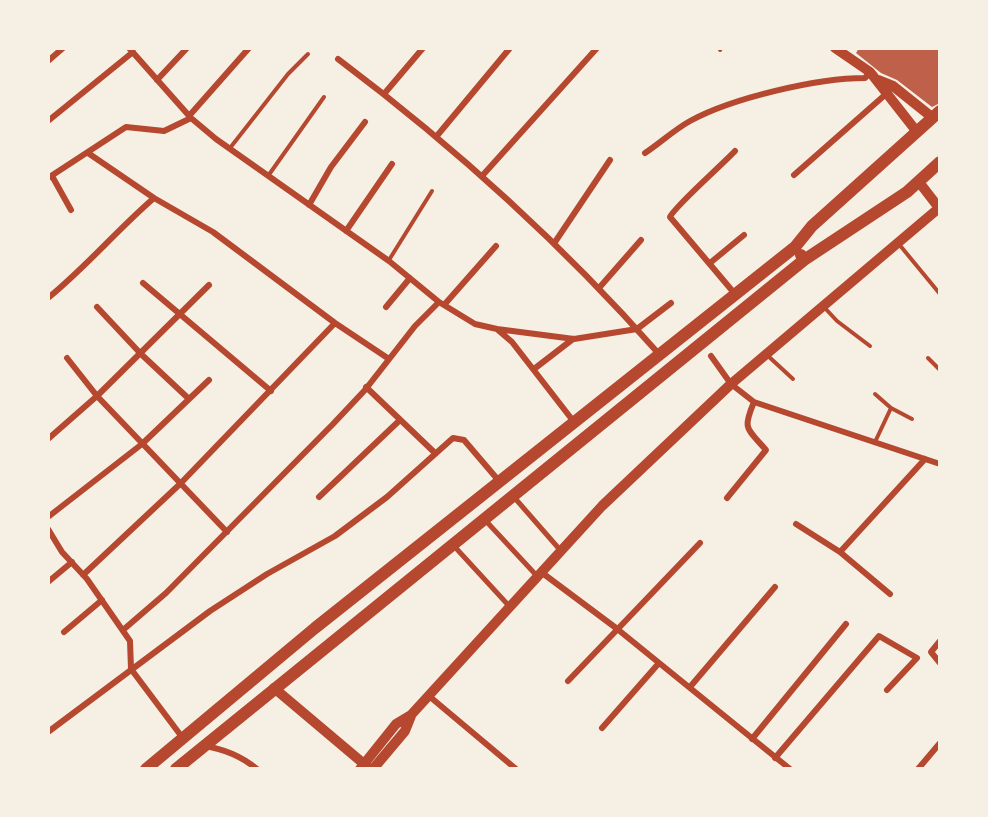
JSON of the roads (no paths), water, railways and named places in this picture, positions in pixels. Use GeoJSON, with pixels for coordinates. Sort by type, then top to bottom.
{"type":"FeatureCollection","features":[{"type":"Feature","properties":{"kind":"main road"},"geometry":{"type":"LineString","coordinates":[[146,769],[182,737],[499,481],[795,247],[812,226],[936,115],[835,48]]}},
{"type":"Feature","properties":{"kind":"main road"},"geometry":{"type":"LineString","coordinates":[[874,76],[917,132]]}},
{"type":"Feature","properties":{"kind":"main road"},"geometry":{"type":"LineString","coordinates":[[176,769],[804,260],[907,192],[940,162]]}},
{"type":"Feature","properties":{"kind":"main road"},"geometry":{"type":"LineString","coordinates":[[274,688],[367,768],[396,724],[411,715],[429,696],[602,506],[731,384],[939,209],[918,182]]}},
{"type":"Feature","properties":{"kind":"main road"},"geometry":{"type":"LineString","coordinates":[[795,247],[804,260]]}},
{"type":"Feature","properties":{"kind":"main road"},"geometry":{"type":"LineString","coordinates":[[761,273],[772,287]]}},
{"type":"Feature","properties":{"kind":"street"},"geometry":{"type":"LineString","coordinates":[[48,61],[63,48]]}},
{"type":"Feature","properties":{"kind":"street"},"geometry":{"type":"LineString","coordinates":[[157,80],[187,48]]}},
{"type":"Feature","properties":{"kind":"street"},"geometry":{"type":"LineString","coordinates":[[71,210],[50,177],[126,127],[164,131],[190,117],[249,48]]}},
{"type":"Feature","properties":{"kind":"street"},"geometry":{"type":"LineString","coordinates":[[384,94],[423,48]]}},
{"type":"Feature","properties":{"kind":"street"},"geometry":{"type":"LineString","coordinates":[[436,137],[510,48]]}},
{"type":"Feature","properties":{"kind":"street"},"geometry":{"type":"LineString","coordinates":[[483,176],[597,48]]}},
{"type":"Feature","properties":{"kind":"street"},"geometry":{"type":"LineString","coordinates":[[48,121],[131,50],[190,117],[229,149],[388,261],[441,303],[475,324],[574,339],[637,329],[671,303]]}},
{"type":"Feature","properties":{"kind":"street"},"geometry":{"type":"LineString","coordinates":[[338,59],[483,176],[555,242],[659,354]]}},
{"type":"Feature","properties":{"kind":"street"},"geometry":{"type":"LineString","coordinates":[[645,153],[690,121],[729,104],[820,82],[874,76]]}},
{"type":"Feature","properties":{"kind":"street"},"geometry":{"type":"LineString","coordinates":[[794,175],[886,94]]}},
{"type":"Feature","properties":{"kind":"street"},"geometry":{"type":"LineString","coordinates":[[309,205],[331,167],[365,122]]}},
{"type":"Feature","properties":{"kind":"street"},"geometry":{"type":"LineString","coordinates":[[735,151],[692,194],[676,205],[670,217],[735,294]]}},
{"type":"Feature","properties":{"kind":"street"},"geometry":{"type":"LineString","coordinates":[[88,153],[154,198],[213,232],[335,323],[389,360]]}},
{"type":"Feature","properties":{"kind":"street"},"geometry":{"type":"LineString","coordinates":[[555,242],[610,160]]}},
{"type":"Feature","properties":{"kind":"street"},"geometry":{"type":"LineString","coordinates":[[346,231],[392,164]]}},
{"type":"Feature","properties":{"kind":"street"},"geometry":{"type":"LineString","coordinates":[[48,298],[70,281],[127,222],[154,198]]}},
{"type":"Feature","properties":{"kind":"street"},"geometry":{"type":"LineString","coordinates":[[710,263],[744,235]]}},
{"type":"Feature","properties":{"kind":"street"},"geometry":{"type":"LineString","coordinates":[[599,288],[641,240]]}},
{"type":"Feature","properties":{"kind":"street"},"geometry":{"type":"LineString","coordinates":[[123,630],[166,593],[227,532],[366,387],[415,326],[441,303],[495,246]]}},
{"type":"Feature","properties":{"kind":"street"},"geometry":{"type":"LineString","coordinates":[[386,307],[410,278]]}},
{"type":"Feature","properties":{"kind":"street"},"geometry":{"type":"LineString","coordinates":[[143,284],[271,391]]}},
{"type":"Feature","properties":{"kind":"street"},"geometry":{"type":"LineString","coordinates":[[48,439],[141,354],[208,285]]}},
{"type":"Feature","properties":{"kind":"street"},"geometry":{"type":"LineString","coordinates":[[97,307],[141,354],[189,399]]}},
{"type":"Feature","properties":{"kind":"street"},"geometry":{"type":"LineString","coordinates":[[83,575],[180,484],[335,323]]}},
{"type":"Feature","properties":{"kind":"street"},"geometry":{"type":"LineString","coordinates":[[497,329],[512,342],[574,422]]}},
{"type":"Feature","properties":{"kind":"street"},"geometry":{"type":"LineString","coordinates":[[534,369],[574,339]]}},
{"type":"Feature","properties":{"kind":"street"},"geometry":{"type":"LineString","coordinates":[[711,356],[731,384],[754,402],[940,464]]}},
{"type":"Feature","properties":{"kind":"street"},"geometry":{"type":"LineString","coordinates":[[66,358],[97,396],[227,532]]}},
{"type":"Feature","properties":{"kind":"street"},"geometry":{"type":"LineString","coordinates":[[48,517],[142,444],[209,380]]}},
{"type":"Feature","properties":{"kind":"street"},"geometry":{"type":"LineString","coordinates":[[366,387],[435,453]]}},
{"type":"Feature","properties":{"kind":"street"},"geometry":{"type":"LineString","coordinates":[[727,498],[766,450],[747,426],[746,421],[754,402]]}},
{"type":"Feature","properties":{"kind":"street"},"geometry":{"type":"LineString","coordinates":[[319,496],[400,420]]}},
{"type":"Feature","properties":{"kind":"street"},"geometry":{"type":"LineString","coordinates":[[48,732],[210,611],[267,574],[335,536],[387,497],[453,438],[464,440],[499,481]]}},
{"type":"Feature","properties":{"kind":"street"},"geometry":{"type":"LineString","coordinates":[[840,552],[925,459]]}},
{"type":"Feature","properties":{"kind":"street"},"geometry":{"type":"LineString","coordinates":[[513,496],[561,551]]}},
{"type":"Feature","properties":{"kind":"street"},"geometry":{"type":"LineString","coordinates":[[484,519],[539,574],[616,628],[790,769]]}},
{"type":"Feature","properties":{"kind":"street"},"geometry":{"type":"LineString","coordinates":[[796,524],[840,552],[890,594]]}},
{"type":"Feature","properties":{"kind":"street"},"geometry":{"type":"LineString","coordinates":[[48,529],[123,630],[130,641],[131,669],[182,737]]}},
{"type":"Feature","properties":{"kind":"street"},"geometry":{"type":"LineString","coordinates":[[568,681],[616,628],[700,543]]}},
{"type":"Feature","properties":{"kind":"street"},"geometry":{"type":"LineString","coordinates":[[452,544],[510,607]]}},
{"type":"Feature","properties":{"kind":"street"},"geometry":{"type":"LineString","coordinates":[[48,582],[72,562]]}},
{"type":"Feature","properties":{"kind":"street"},"geometry":{"type":"LineString","coordinates":[[690,687],[775,587]]}},
{"type":"Feature","properties":{"kind":"street"},"geometry":{"type":"LineString","coordinates":[[64,632],[102,600]]}},
{"type":"Feature","properties":{"kind":"street"},"geometry":{"type":"LineString","coordinates":[[752,739],[846,624]]}},
{"type":"Feature","properties":{"kind":"street"},"geometry":{"type":"LineString","coordinates":[[775,758],[879,636],[917,658],[887,690]]}},
{"type":"Feature","properties":{"kind":"street"},"geometry":{"type":"LineString","coordinates":[[940,640],[932,651],[940,663]]}},
{"type":"Feature","properties":{"kind":"street"},"geometry":{"type":"LineString","coordinates":[[602,728],[659,663]]}},
{"type":"Feature","properties":{"kind":"street"},"geometry":{"type":"LineString","coordinates":[[429,696],[516,769]]}},
{"type":"Feature","properties":{"kind":"street"},"geometry":{"type":"LineString","coordinates":[[918,769],[940,743]]}},
{"type":"Feature","properties":{"kind":"street"},"geometry":{"type":"LineString","coordinates":[[203,746],[223,749],[247,760],[258,769]]}},
{"type":"Feature","properties":{"kind":"lane"},"geometry":{"type":"LineString","coordinates":[[229,149],[288,74],[308,54]]}},
{"type":"Feature","properties":{"kind":"lane"},"geometry":{"type":"LineString","coordinates":[[268,176],[324,97]]}},
{"type":"Feature","properties":{"kind":"lane"},"geometry":{"type":"LineString","coordinates":[[388,261],[432,191]]}},
{"type":"Feature","properties":{"kind":"lane"},"geometry":{"type":"LineString","coordinates":[[898,242],[940,294]]}},
{"type":"Feature","properties":{"kind":"lane"},"geometry":{"type":"LineString","coordinates":[[823,305],[837,321],[870,346]]}},
{"type":"Feature","properties":{"kind":"lane"},"geometry":{"type":"LineString","coordinates":[[766,354],[793,379]]}},
{"type":"Feature","properties":{"kind":"lane"},"geometry":{"type":"LineString","coordinates":[[928,358],[940,370]]}},
{"type":"Feature","properties":{"kind":"lane"},"geometry":{"type":"LineString","coordinates":[[875,394],[891,408],[912,419]]}},
{"type":"Feature","properties":{"kind":"lane"},"geometry":{"type":"LineString","coordinates":[[875,443],[891,408]]}}]}
